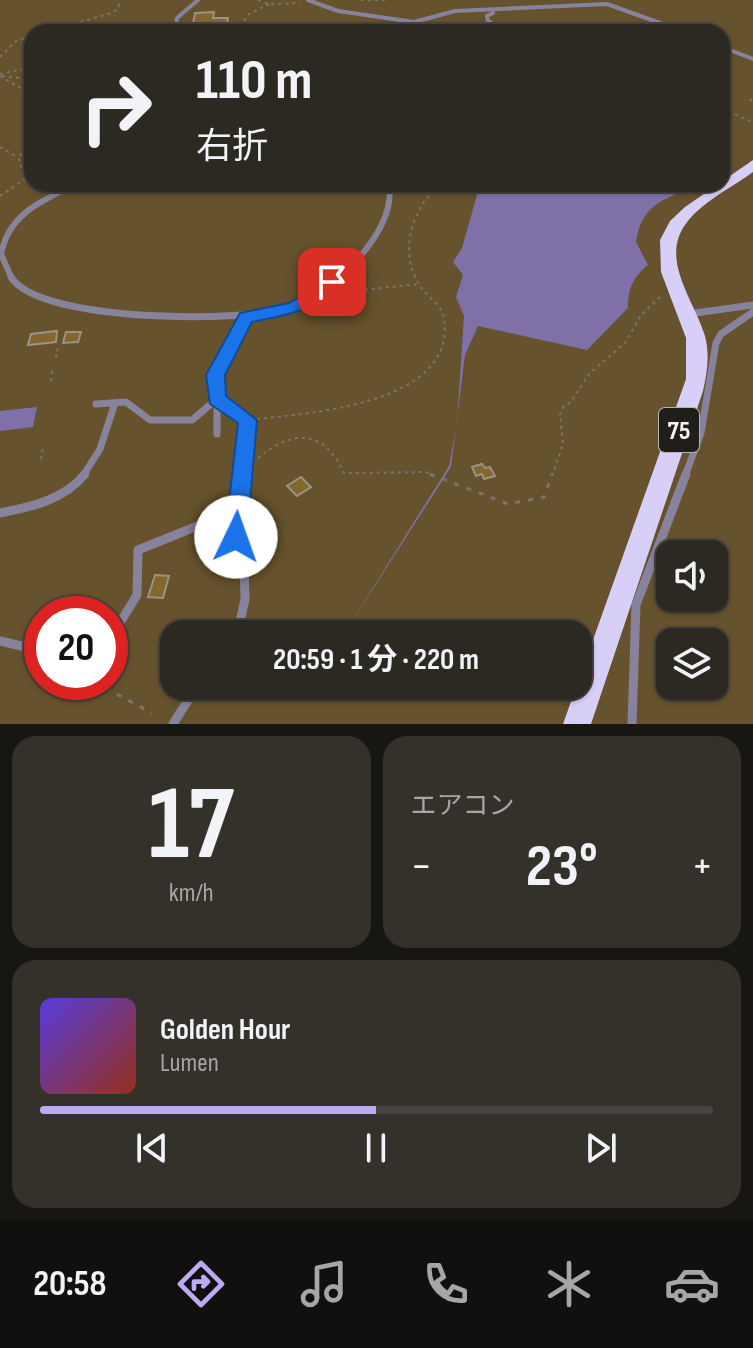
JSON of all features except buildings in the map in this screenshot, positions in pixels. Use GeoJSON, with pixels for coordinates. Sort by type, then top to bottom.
{"type":"FeatureCollection","features":[{"type":"Feature","properties":{"kind":"main road","name":"75"},"geometry":{"type":"LineString","coordinates":[[730,183],[753,165]]}},
{"type":"Feature","properties":{"kind":"main road","name":"75"},"geometry":{"type":"LineString","coordinates":[[577,724],[670,452],[687,411],[698,354],[687,314],[673,282],[668,257],[676,224],[718,192]]}},
{"type":"Feature","properties":{"kind":"lane"},"geometry":{"type":"LineString","coordinates":[[177,24],[177,18],[198,0]]}},
{"type":"Feature","properties":{"kind":"lane"},"geometry":{"type":"LineString","coordinates":[[311,1],[338,11],[414,22],[455,11],[495,12],[522,7],[607,4],[663,24]]}},
{"type":"Feature","properties":{"kind":"lane"},"geometry":{"type":"LineString","coordinates":[[493,24],[487,16],[495,12]]}},
{"type":"Feature","properties":{"kind":"lane"},"geometry":{"type":"LineString","coordinates":[[730,50],[753,59]]}},
{"type":"Feature","properties":{"kind":"lane"},"geometry":{"type":"LineString","coordinates":[[61,192],[17,215],[8,226],[1,254],[19,288],[39,297],[110,312],[246,317],[293,308],[315,296],[364,253],[385,218],[391,192]]}},
{"type":"Feature","properties":{"kind":"lane"},"geometry":{"type":"LineString","coordinates":[[0,280],[12,279]]}},
{"type":"Feature","properties":{"kind":"lane"},"geometry":{"type":"LineString","coordinates":[[687,314],[753,305]]}},
{"type":"Feature","properties":{"kind":"lane"},"geometry":{"type":"LineString","coordinates":[[632,724],[636,605],[701,433],[716,343],[721,334],[753,312]]}},
{"type":"Feature","properties":{"kind":"lane"},"geometry":{"type":"LineString","coordinates":[[217,434],[215,375],[246,317]]}},
{"type":"Feature","properties":{"kind":"lane"},"geometry":{"type":"LineString","coordinates":[[217,399],[248,420],[237,510],[236,537],[244,564],[245,599],[240,620]]}},
{"type":"Feature","properties":{"kind":"lane"},"geometry":{"type":"LineString","coordinates":[[96,404],[126,402],[150,420],[192,420],[217,399]]}},
{"type":"Feature","properties":{"kind":"lane"},"geometry":{"type":"LineString","coordinates":[[0,513],[36,504],[74,489],[99,458],[115,403]]}},
{"type":"Feature","properties":{"kind":"lane"},"geometry":{"type":"LineString","coordinates":[[128,614],[137,595],[138,550],[237,510]]}},
{"type":"Feature","properties":{"kind":"lane"},"geometry":{"type":"LineString","coordinates":[[0,630],[0,641],[24,647]]}},
{"type":"Feature","properties":{"kind":"lane"},"geometry":{"type":"LineString","coordinates":[[173,724],[188,700]]}},
{"type":"Feature","properties":{"kind":"path"},"geometry":{"type":"LineString","coordinates":[[74,24],[111,13],[118,9],[120,0]]}},
{"type":"Feature","properties":{"kind":"path"},"geometry":{"type":"LineString","coordinates":[[258,0],[269,4]]}},
{"type":"Feature","properties":{"kind":"path"},"geometry":{"type":"LineString","coordinates":[[361,0],[385,0]]}},
{"type":"Feature","properties":{"kind":"path"},"geometry":{"type":"LineString","coordinates":[[246,24],[247,15],[269,4],[311,1]]}},
{"type":"Feature","properties":{"kind":"path"},"geometry":{"type":"LineString","coordinates":[[0,57],[16,41],[24,38]]}},
{"type":"Feature","properties":{"kind":"path"},"geometry":{"type":"LineString","coordinates":[[0,75],[24,69]]}},
{"type":"Feature","properties":{"kind":"path"},"geometry":{"type":"LineString","coordinates":[[0,75],[24,78]]}},
{"type":"Feature","properties":{"kind":"path"},"geometry":{"type":"LineString","coordinates":[[0,75],[24,90]]}},
{"type":"Feature","properties":{"kind":"path"},"geometry":{"type":"LineString","coordinates":[[750,99],[753,103]]}},
{"type":"Feature","properties":{"kind":"path"},"geometry":{"type":"LineString","coordinates":[[730,112],[753,122]]}},
{"type":"Feature","properties":{"kind":"path"},"geometry":{"type":"LineString","coordinates":[[0,147],[24,162]]}},
{"type":"Feature","properties":{"kind":"path"},"geometry":{"type":"LineString","coordinates":[[24,153],[18,156],[24,175]]}},
{"type":"Feature","properties":{"kind":"path"},"geometry":{"type":"LineString","coordinates":[[0,196],[24,180]]}},
{"type":"Feature","properties":{"kind":"path"},"geometry":{"type":"LineString","coordinates":[[248,420],[363,405],[425,370],[443,341],[444,320],[439,304],[419,284],[412,259],[414,219],[422,202],[432,192]]}},
{"type":"Feature","properties":{"kind":"path"},"geometry":{"type":"LineString","coordinates":[[315,296],[419,284]]}},
{"type":"Feature","properties":{"kind":"path"},"geometry":{"type":"LineString","coordinates":[[258,458],[283,439],[308,440],[338,457],[344,473],[426,472],[508,504],[544,497],[563,444],[560,414],[564,406],[571,402],[589,374],[625,343],[641,315],[662,296]]}},
{"type":"Feature","properties":{"kind":"path"},"geometry":{"type":"LineString","coordinates":[[56,358],[58,347]]}},
{"type":"Feature","properties":{"kind":"path"},"geometry":{"type":"LineString","coordinates":[[51,381],[52,370]]}},
{"type":"Feature","properties":{"kind":"path"},"geometry":{"type":"LineString","coordinates":[[41,459],[43,447]]}},
{"type":"Feature","properties":{"kind":"path"},"geometry":{"type":"LineString","coordinates":[[128,700],[152,713]]}},
{"type":"Feature","properties":{"kind":"shaded area"},"geometry":{"type":"Polygon","coordinates":[[[0,0],[753,0],[753,724],[0,724],[0,0]]]}},
{"type":"Feature","properties":{"kind":"shaded area"},"geometry":{"type":"Polygon","coordinates":[[[478,192],[681,192],[658,203],[644,218],[636,242],[648,265],[632,284],[628,308],[587,350],[478,326],[465,355],[457,416],[464,316],[456,297],[463,275],[453,262],[462,248],[478,192]]]}},
{"type":"Feature","properties":{"kind":"shaded area"},"geometry":{"type":"Polygon","coordinates":[[[37,407],[33,427],[0,431],[0,411],[37,407]]]}},
{"type":"Feature","properties":{"kind":"shaded area"},"geometry":{"type":"Polygon","coordinates":[[[456,429],[451,467],[353,620],[449,466],[456,429]]]}},
{"type":"Feature","properties":{"kind":"route"},"geometry":{"type":"LineString","coordinates":[[236,537],[238,489],[246,451],[248,420],[217,399],[215,375],[246,317],[293,308],[312,299],[332,282]]}}]}
